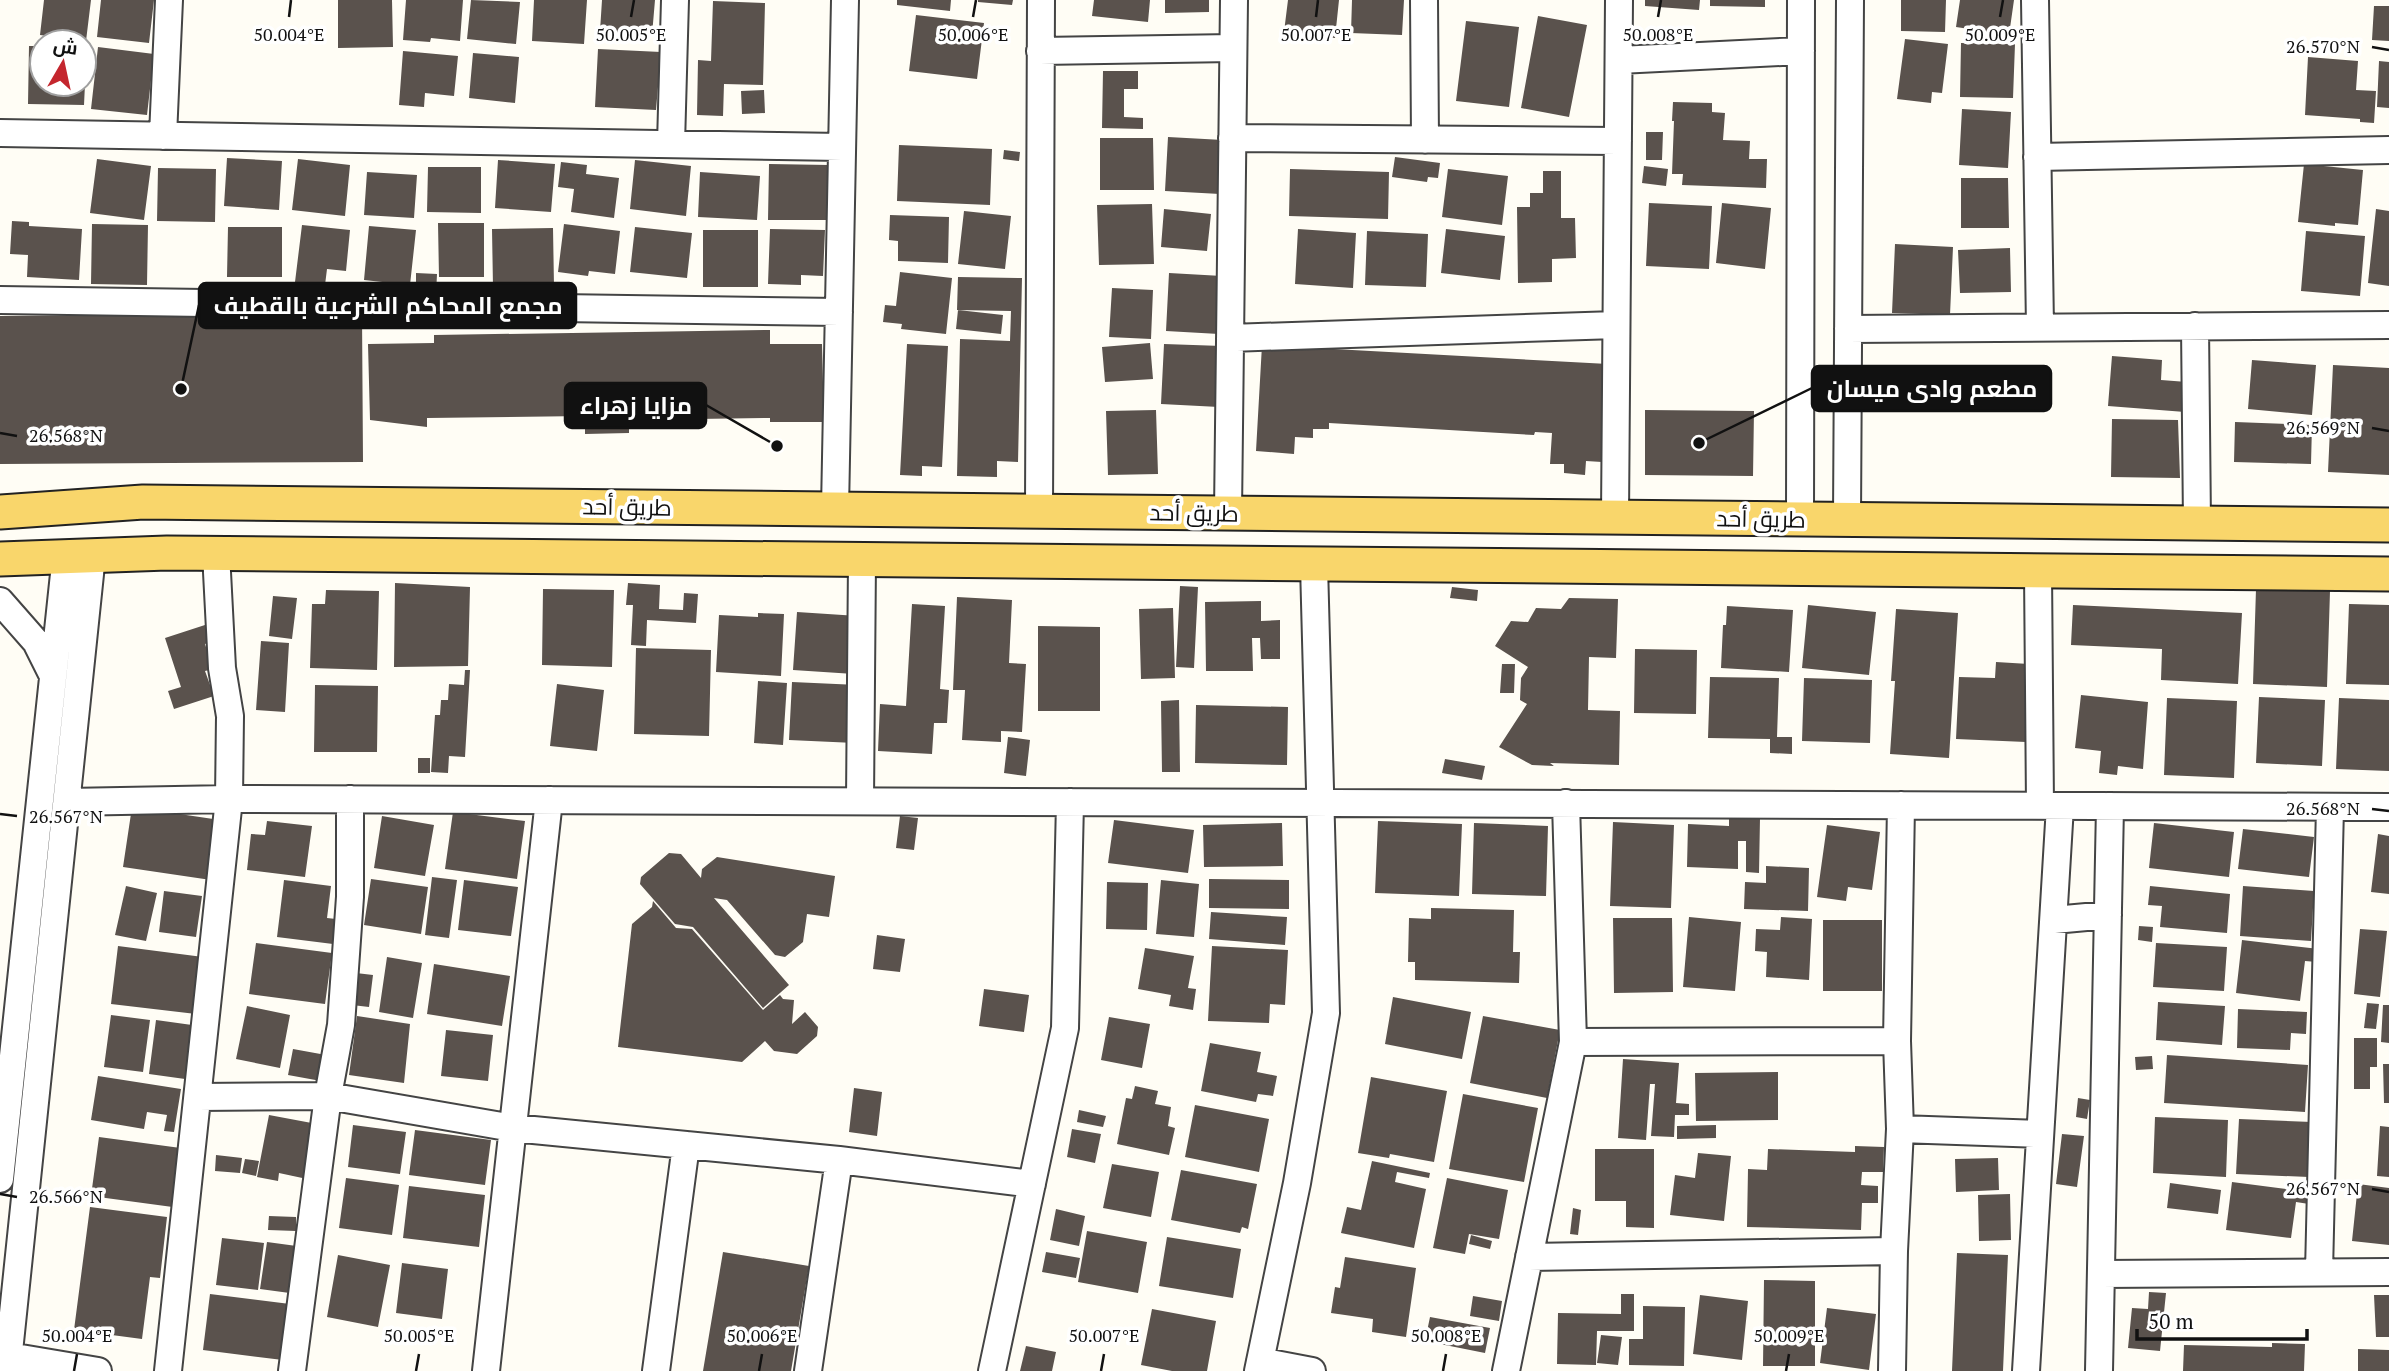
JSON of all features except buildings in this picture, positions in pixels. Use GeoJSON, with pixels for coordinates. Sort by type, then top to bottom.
{"type":"FeatureCollection","features":[{"type":"Feature","properties":{"kind":"main road","name":"طريق أحد"},"geometry":{"type":"LineString","coordinates":[[0,512],[143,502],[2389,525]]}},
{"type":"Feature","properties":{"kind":"main road"},"geometry":{"type":"LineString","coordinates":[[0,559],[216,553],[2038,572],[2389,573]]}},
{"type":"Feature","properties":{"kind":"street"},"geometry":{"type":"LineString","coordinates":[[163,136],[169,0]]}},
{"type":"Feature","properties":{"kind":"street"},"geometry":{"type":"LineString","coordinates":[[671,144],[675,0]]}},
{"type":"Feature","properties":{"kind":"street"},"geometry":{"type":"LineString","coordinates":[[835,509],[845,0]]}},
{"type":"Feature","properties":{"kind":"street"},"geometry":{"type":"LineString","coordinates":[[1039,511],[1041,0]]}},
{"type":"Feature","properties":{"kind":"street"},"geometry":{"type":"LineString","coordinates":[[1228,513],[1234,0]]}},
{"type":"Feature","properties":{"kind":"street"},"geometry":{"type":"LineString","coordinates":[[1424,0],[1425,140]]}},
{"type":"Feature","properties":{"kind":"street"},"geometry":{"type":"LineString","coordinates":[[1615,517],[1619,0]]}},
{"type":"Feature","properties":{"kind":"street"},"geometry":{"type":"LineString","coordinates":[[1800,519],[1801,0]]}},
{"type":"Feature","properties":{"kind":"street"},"geometry":{"type":"LineString","coordinates":[[1847,520],[1850,0]]}},
{"type":"Feature","properties":{"kind":"street"},"geometry":{"type":"LineString","coordinates":[[2035,0],[2040,327]]}},
{"type":"Feature","properties":{"kind":"street"},"geometry":{"type":"LineString","coordinates":[[1040,51],[1233,48]]}},
{"type":"Feature","properties":{"kind":"street"},"geometry":{"type":"LineString","coordinates":[[1619,60],[1801,51]]}},
{"type":"Feature","properties":{"kind":"street"},"geometry":{"type":"LineString","coordinates":[[0,134],[842,147]]}},
{"type":"Feature","properties":{"kind":"street"},"geometry":{"type":"LineString","coordinates":[[1232,138],[1618,141]]}},
{"type":"Feature","properties":{"kind":"street"},"geometry":{"type":"LineString","coordinates":[[2037,157],[2389,150]]}},
{"type":"Feature","properties":{"kind":"street"},"geometry":{"type":"LineString","coordinates":[[0,300],[838,312]]}},
{"type":"Feature","properties":{"kind":"street"},"geometry":{"type":"LineString","coordinates":[[1230,338],[1616,325]]}},
{"type":"Feature","properties":{"kind":"street"},"geometry":{"type":"LineString","coordinates":[[1848,329],[2389,325]]}},
{"type":"Feature","properties":{"kind":"street"},"geometry":{"type":"LineString","coordinates":[[2195,326],[2197,523]]}},
{"type":"Feature","properties":{"kind":"street"},"geometry":{"type":"LineString","coordinates":[[168,1371],[229,799],[230,716],[222,668],[216,553]]}},
{"type":"Feature","properties":{"kind":"street"},"geometry":{"type":"LineString","coordinates":[[0,1179],[54,676],[79,555]]}},
{"type":"Feature","properties":{"kind":"street"},"geometry":{"type":"LineString","coordinates":[[79,555],[67,802],[8,1364],[98,1371]]}},
{"type":"Feature","properties":{"kind":"street"},"geometry":{"type":"LineString","coordinates":[[860,801],[862,560]]}},
{"type":"Feature","properties":{"kind":"street"},"geometry":{"type":"LineString","coordinates":[[1312,1371],[1259,1366],[1297,1183],[1326,1013],[1314,565]]}},
{"type":"Feature","properties":{"kind":"street"},"geometry":{"type":"LineString","coordinates":[[2026,1371],[2054,920],[2038,572]]}},
{"type":"Feature","properties":{"kind":"street"},"geometry":{"type":"LineString","coordinates":[[0,601],[36,642],[54,676]]}},
{"type":"Feature","properties":{"kind":"street"},"geometry":{"type":"LineString","coordinates":[[67,802],[350,799],[2389,807]]}},
{"type":"Feature","properties":{"kind":"street"},"geometry":{"type":"LineString","coordinates":[[292,1371],[328,1096],[341,1025],[350,897],[350,799]]}},
{"type":"Feature","properties":{"kind":"street"},"geometry":{"type":"LineString","coordinates":[[486,1371],[549,800]]}},
{"type":"Feature","properties":{"kind":"street"},"geometry":{"type":"LineString","coordinates":[[992,1371],[1065,1028],[1070,802]]}},
{"type":"Feature","properties":{"kind":"street"},"geometry":{"type":"LineString","coordinates":[[1506,1371],[1573,1042],[1566,803]]}},
{"type":"Feature","properties":{"kind":"street"},"geometry":{"type":"LineString","coordinates":[[1892,1371],[1900,1129],[1897,1041],[1901,805]]}},
{"type":"Feature","properties":{"kind":"street"},"geometry":{"type":"LineString","coordinates":[[2099,1371],[2110,806]]}},
{"type":"Feature","properties":{"kind":"street"},"geometry":{"type":"LineString","coordinates":[[2319,1272],[2330,807]]}},
{"type":"Feature","properties":{"kind":"street"},"geometry":{"type":"LineString","coordinates":[[2054,920],[2108,915]]}},
{"type":"Feature","properties":{"kind":"street"},"geometry":{"type":"LineString","coordinates":[[1573,1042],[1897,1041]]}},
{"type":"Feature","properties":{"kind":"street"},"geometry":{"type":"LineString","coordinates":[[198,1097],[328,1096],[513,1128],[839,1160],[1032,1184]]}},
{"type":"Feature","properties":{"kind":"street"},"geometry":{"type":"LineString","coordinates":[[1900,1129],[2040,1134]]}},
{"type":"Feature","properties":{"kind":"street"},"geometry":{"type":"LineString","coordinates":[[656,1371],[687,1145]]}},
{"type":"Feature","properties":{"kind":"street"},"geometry":{"type":"LineString","coordinates":[[808,1371],[839,1160]]}},
{"type":"Feature","properties":{"kind":"street"},"geometry":{"type":"LineString","coordinates":[[1529,1257],[1894,1251]]}},
{"type":"Feature","properties":{"kind":"street"},"geometry":{"type":"LineString","coordinates":[[2101,1274],[2389,1272]]}},
{"type":"Feature","properties":{"kind":"place","name":"مجمع المحاكم الشرعية بالقطيف"},"geometry":{"type":"Point","coordinates":[181,389]}},
{"type":"Feature","properties":{"kind":"place","name":"مطعم وادى ميسان"},"geometry":{"type":"Point","coordinates":[1699,443]}},
{"type":"Feature","properties":{"kind":"place","name":"مزايا زهراء"},"geometry":{"type":"Point","coordinates":[777,446]}}]}
